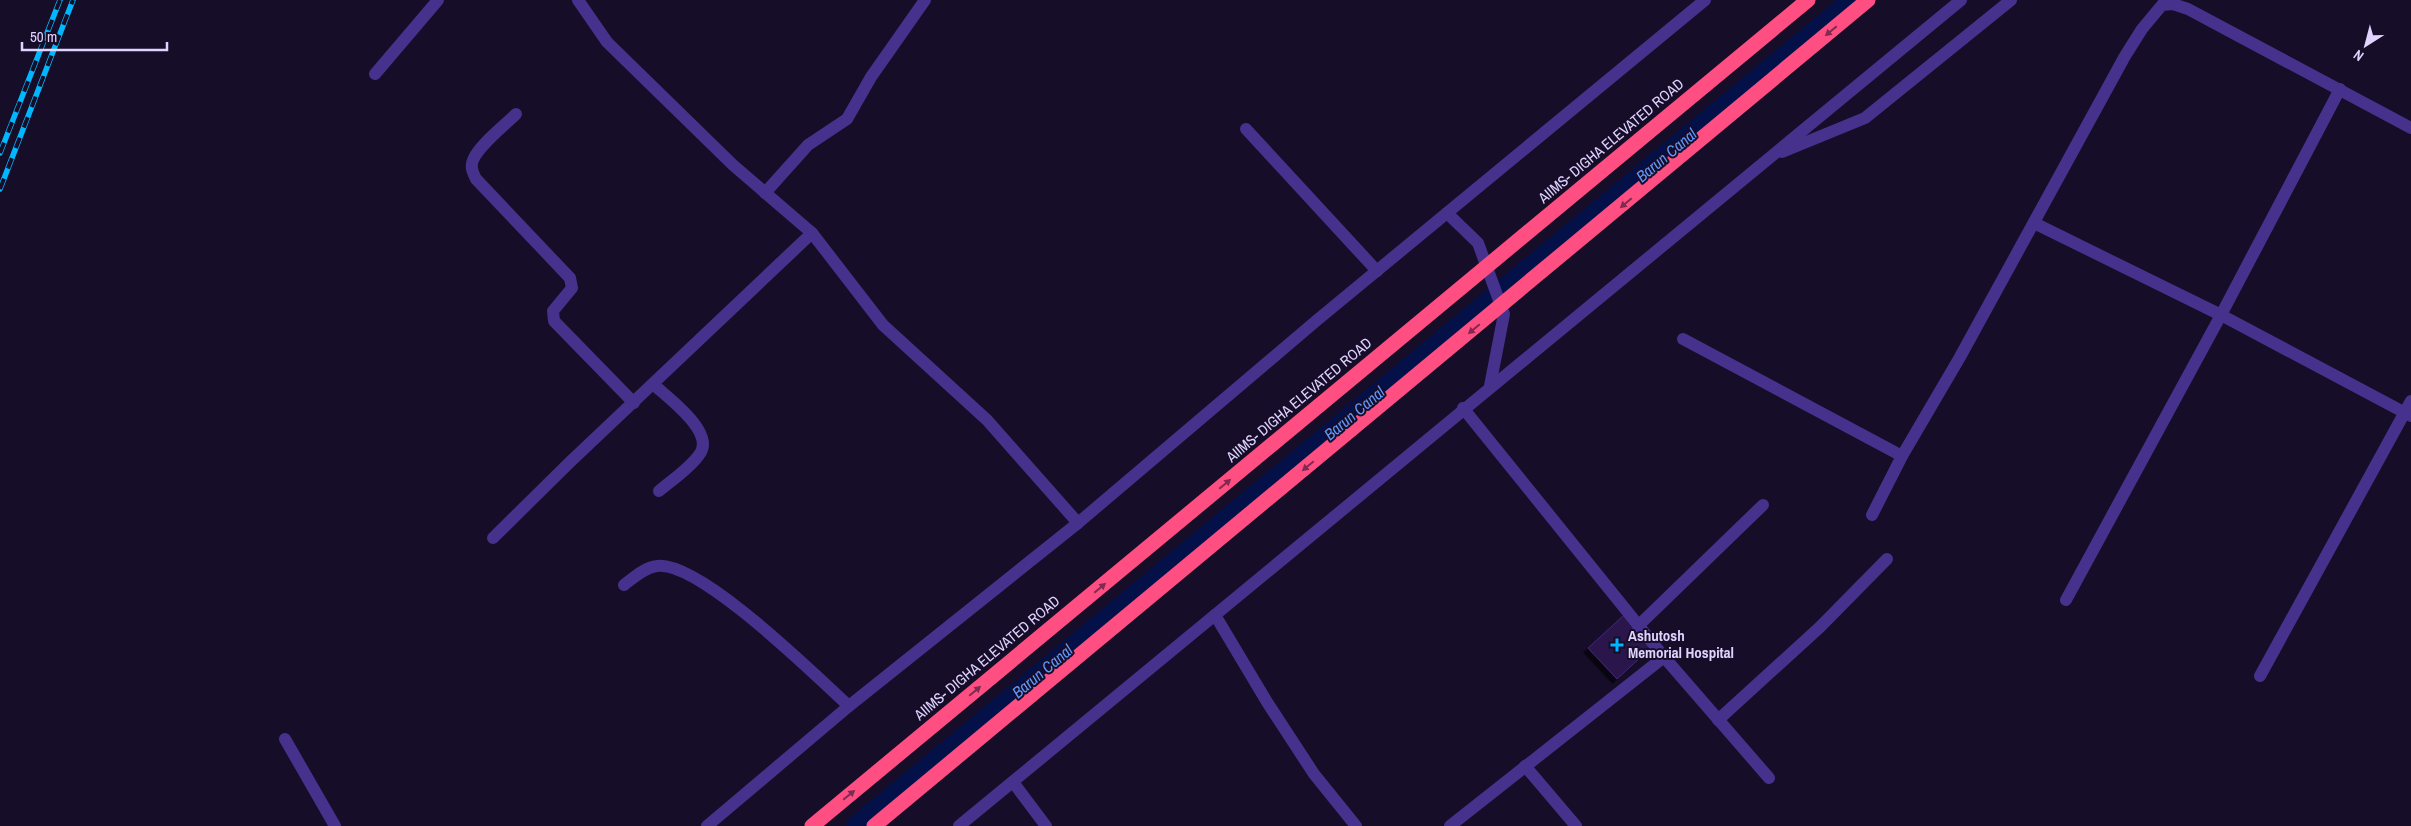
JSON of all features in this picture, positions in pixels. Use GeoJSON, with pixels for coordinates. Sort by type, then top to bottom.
{"type":"FeatureCollection","features":[{"type":"Feature","properties":{"kind":"highway","name":"AIIMS- DIGHA ELEVATED ROAD"},"geometry":{"type":"LineString","coordinates":[[812,826],[1808,0]]}},
{"type":"Feature","properties":{"kind":"highway"},"geometry":{"type":"LineString","coordinates":[[874,826],[1868,0]]}},
{"type":"Feature","properties":{"kind":"street"},"geometry":{"type":"LineString","coordinates":[[375,74],[438,0]]}},
{"type":"Feature","properties":{"kind":"street"},"geometry":{"type":"LineString","coordinates":[[578,0],[607,42],[733,165],[812,233],[883,325],[987,420],[1021,456],[1078,523]]}},
{"type":"Feature","properties":{"kind":"street"},"geometry":{"type":"LineString","coordinates":[[765,193],[808,145],[847,119],[871,77],[924,0]]}},
{"type":"Feature","properties":{"kind":"street"},"geometry":{"type":"LineString","coordinates":[[707,826],[849,706],[1078,523],[1377,270],[1706,0]]}},
{"type":"Feature","properties":{"kind":"street"},"geometry":{"type":"LineString","coordinates":[[959,826],[1216,615],[1463,408],[1961,0]]}},
{"type":"Feature","properties":{"kind":"street"},"geometry":{"type":"LineString","coordinates":[[1771,156],[1865,118],[2011,0]]}},
{"type":"Feature","properties":{"kind":"street"},"geometry":{"type":"LineString","coordinates":[[1872,515],[1902,456],[1960,357],[2125,56],[2142,29],[2162,5],[2174,4],[2188,9],[2411,128]]}},
{"type":"Feature","properties":{"kind":"street"},"geometry":{"type":"LineString","coordinates":[[2066,600],[2221,315],[2340,89]]}},
{"type":"Feature","properties":{"kind":"street"},"geometry":{"type":"LineString","coordinates":[[516,114],[480,150],[473,160],[472,171],[476,179],[570,278],[572,288],[553,311],[554,321],[634,403]]}},
{"type":"Feature","properties":{"kind":"street"},"geometry":{"type":"LineString","coordinates":[[1246,129],[1377,270]]}},
{"type":"Feature","properties":{"kind":"street"},"geometry":{"type":"LineString","coordinates":[[1447,212],[1478,243],[1504,314],[1490,386]]}},
{"type":"Feature","properties":{"kind":"street"},"geometry":{"type":"LineString","coordinates":[[2034,223],[2409,410],[2260,676]]}},
{"type":"Feature","properties":{"kind":"street"},"geometry":{"type":"LineString","coordinates":[[493,538],[812,233]]}},
{"type":"Feature","properties":{"kind":"street"},"geometry":{"type":"LineString","coordinates":[[1682,339],[1902,456]]}},
{"type":"Feature","properties":{"kind":"street"},"geometry":{"type":"LineString","coordinates":[[653,384],[697,427],[703,435],[705,443],[700,455],[659,491]]}},
{"type":"Feature","properties":{"kind":"street"},"geometry":{"type":"LineString","coordinates":[[1463,408],[1638,626],[1770,778]]}},
{"type":"Feature","properties":{"kind":"street"},"geometry":{"type":"LineString","coordinates":[[1638,626],[1762,505]]}},
{"type":"Feature","properties":{"kind":"street"},"geometry":{"type":"LineString","coordinates":[[1718,720],[1813,634],[1886,559]]}},
{"type":"Feature","properties":{"kind":"street"},"geometry":{"type":"LineString","coordinates":[[624,585],[638,574],[656,566],[676,568],[690,575],[750,618],[849,706]]}},
{"type":"Feature","properties":{"kind":"street"},"geometry":{"type":"LineString","coordinates":[[1216,615],[1267,702],[1314,774],[1356,826]]}},
{"type":"Feature","properties":{"kind":"street"},"geometry":{"type":"LineString","coordinates":[[1450,826],[1600,709],[1664,656]]}},
{"type":"Feature","properties":{"kind":"street"},"geometry":{"type":"LineString","coordinates":[[285,738],[335,826]]}},
{"type":"Feature","properties":{"kind":"street"},"geometry":{"type":"LineString","coordinates":[[1525,766],[1576,826]]}},
{"type":"Feature","properties":{"kind":"street"},"geometry":{"type":"LineString","coordinates":[[1013,782],[1046,826]]}},
{"type":"Feature","properties":{"kind":"building"},"geometry":{"type":"Polygon","coordinates":[[[1624,615],[1653,646],[1617,679],[1588,648],[1624,615]]]}},
{"type":"Feature","properties":{"kind":"waterway","name":"Barun Canal"},"geometry":{"type":"LineString","coordinates":[[856,826],[1852,0]]}},
{"type":"Feature","properties":{"kind":"railway"},"geometry":{"type":"LineString","coordinates":[[0,153],[60,0]]}},
{"type":"Feature","properties":{"kind":"railway"},"geometry":{"type":"LineString","coordinates":[[0,189],[73,0]]}},
{"type":"Feature","properties":{"kind":"place","name":"Ashutosh Memorial Hospital"},"geometry":{"type":"Point","coordinates":[1617,645]}}]}
